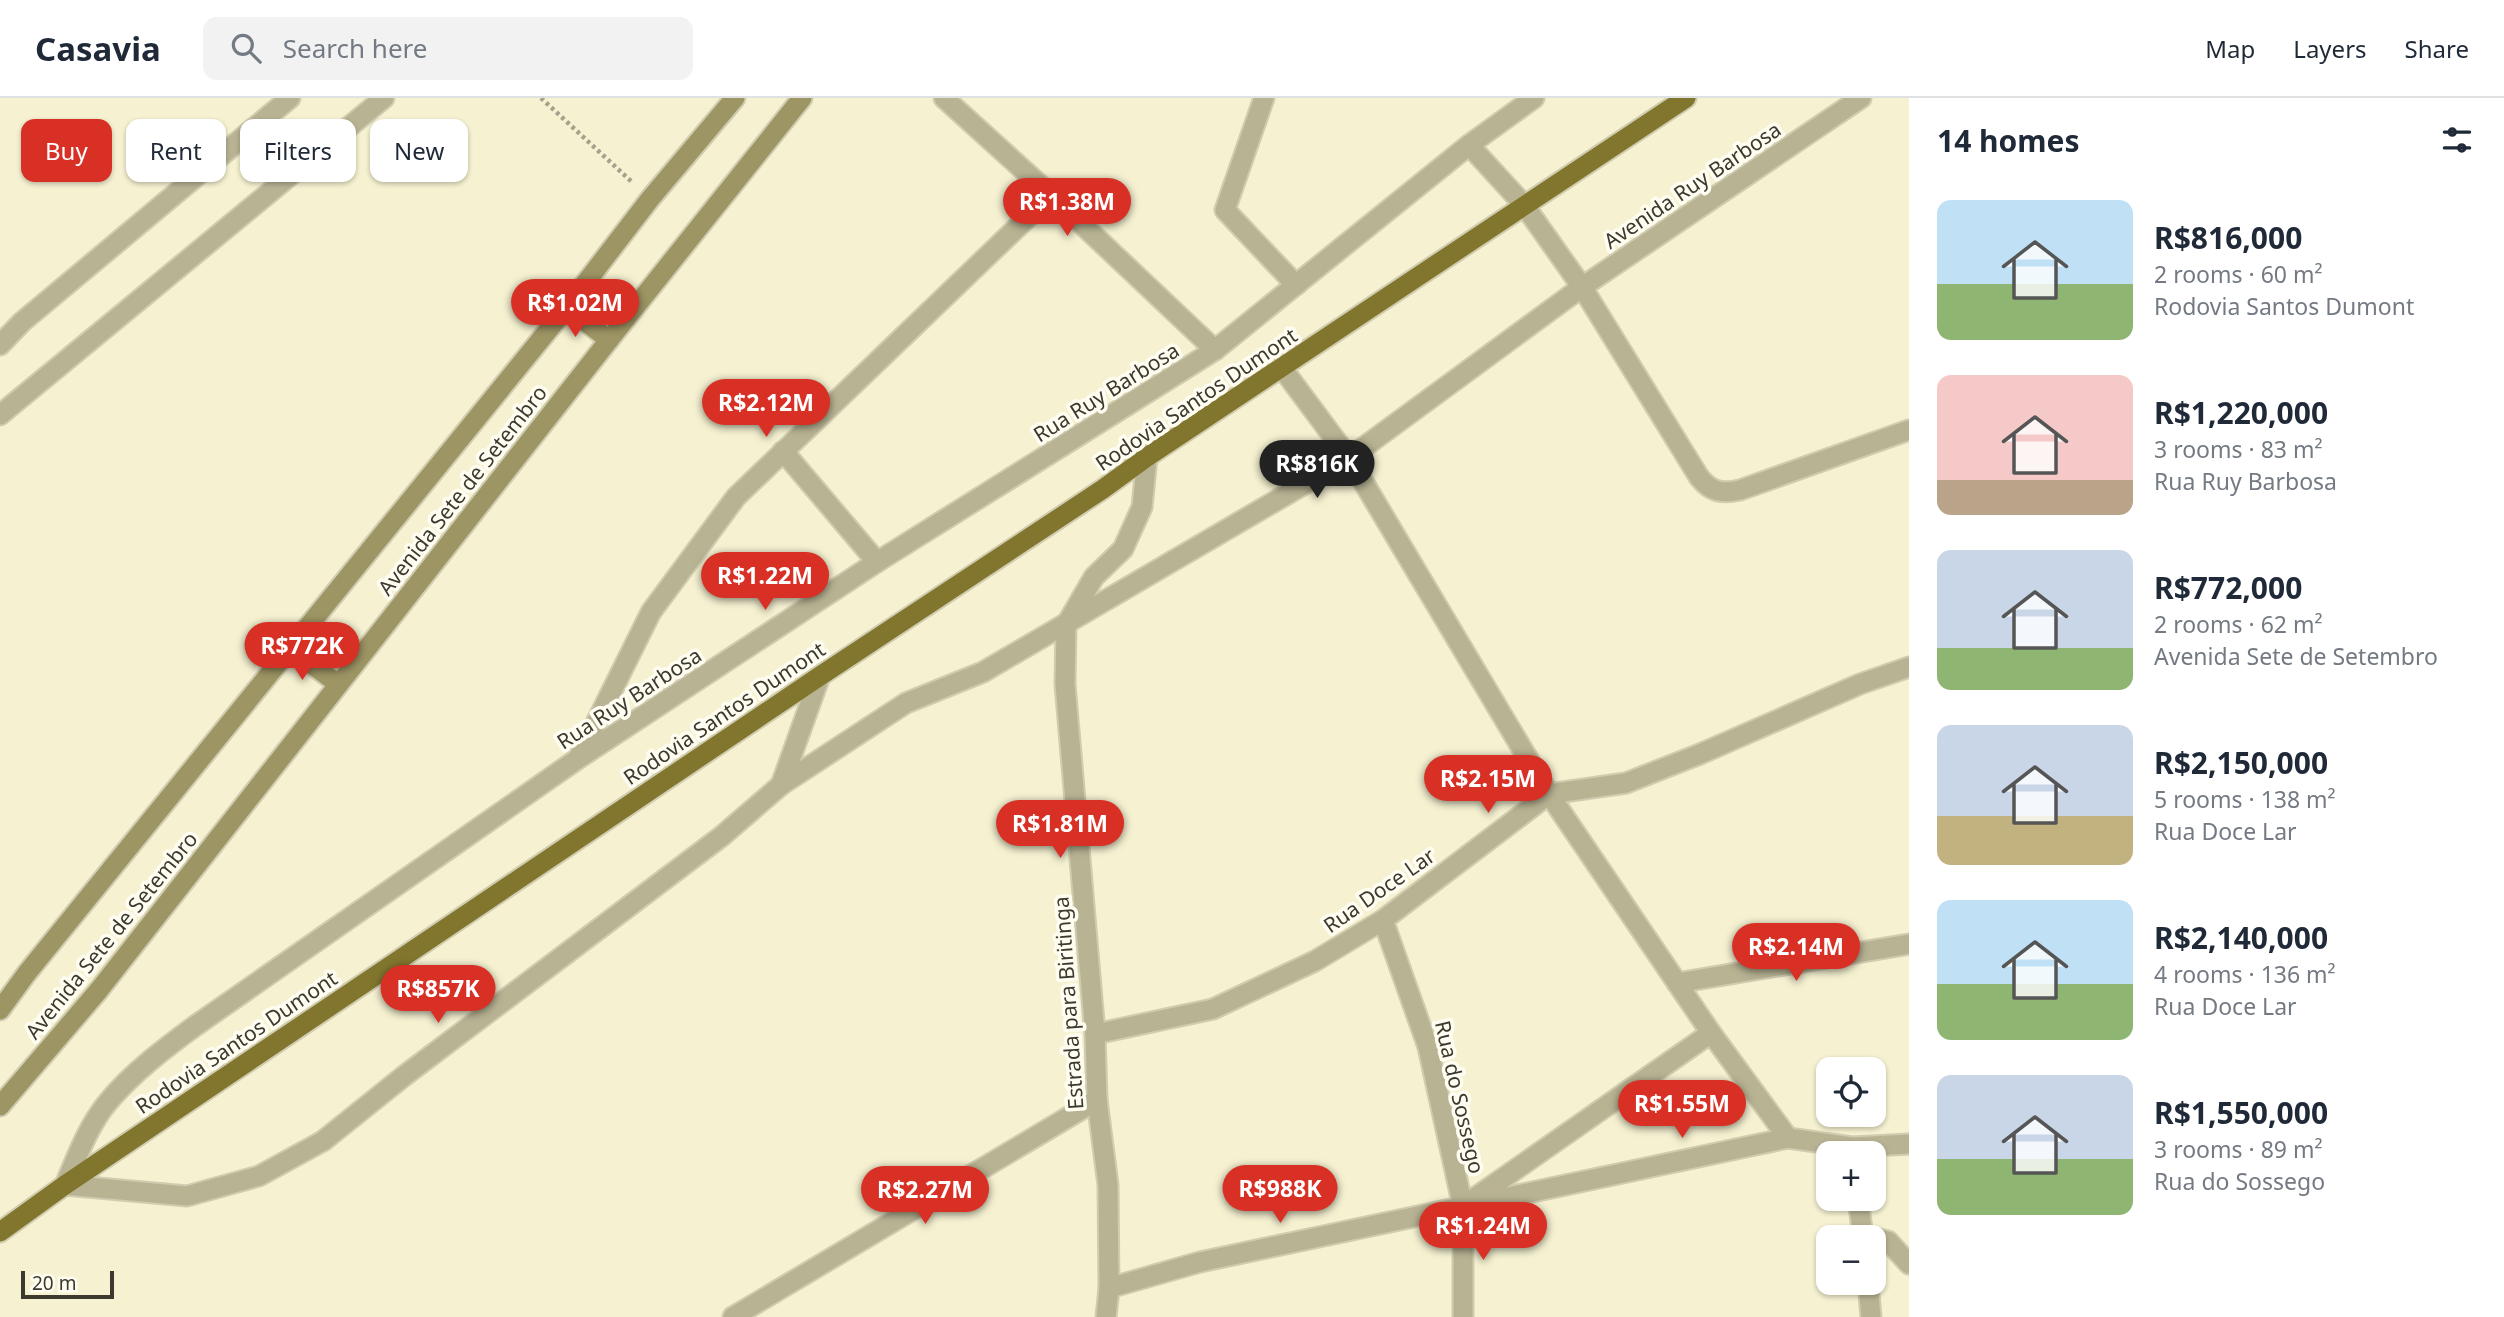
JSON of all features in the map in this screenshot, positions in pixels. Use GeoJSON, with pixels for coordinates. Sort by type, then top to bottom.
{"type":"FeatureCollection","features":[{"type":"Feature","properties":{"kind":"highway","name":"Rodovia Santos Dumont"},"geometry":{"type":"LineString","coordinates":[[0,1232],[65,1185],[820,676],[1686,98]]}},
{"type":"Feature","properties":{"kind":"main road","name":"Avenida Sete de Setembro"},"geometry":{"type":"LineString","coordinates":[[0,1010],[27,973],[567,307],[650,199],[735,98]]}},
{"type":"Feature","properties":{"kind":"main road","name":"Avenida Sete de Setembro"},"geometry":{"type":"LineString","coordinates":[[3,1098],[99,989],[608,340],[802,98]]}},
{"type":"Feature","properties":{"kind":"main road"},"geometry":{"type":"LineString","coordinates":[[567,307],[608,340]]}},
{"type":"Feature","properties":{"kind":"main road"},"geometry":{"type":"LineString","coordinates":[[290,648],[338,684]]}},
{"type":"Feature","properties":{"kind":"street"},"geometry":{"type":"LineString","coordinates":[[0,345],[22,322],[290,98]]}},
{"type":"Feature","properties":{"kind":"street"},"geometry":{"type":"LineString","coordinates":[[0,415],[384,98]]}},
{"type":"Feature","properties":{"kind":"street"},"geometry":{"type":"LineString","coordinates":[[944,98],[1215,350]]}},
{"type":"Feature","properties":{"kind":"street"},"geometry":{"type":"LineString","coordinates":[[1264,98],[1225,210],[1296,285]]}},
{"type":"Feature","properties":{"kind":"street","name":"Rua Ruy Barbosa"},"geometry":{"type":"LineString","coordinates":[[65,1185],[85,1137],[107,1102],[167,1046],[579,758],[877,562],[1215,350],[1469,145],[1534,98]]}},
{"type":"Feature","properties":{"kind":"street","name":"Avenida Ruy Barbosa"},"geometry":{"type":"LineString","coordinates":[[65,1185],[187,1196],[259,1176],[323,1141],[404,1076],[702,852],[781,785],[906,703],[983,672],[1349,458],[1582,287],[1861,98]]}},
{"type":"Feature","properties":{"kind":"street"},"geometry":{"type":"LineString","coordinates":[[1469,145],[1524,205],[1582,287],[1699,477],[1716,492],[1740,490],[1909,430]]}},
{"type":"Feature","properties":{"kind":"street"},"geometry":{"type":"LineString","coordinates":[[579,758],[651,612],[736,497],[1051,195]]}},
{"type":"Feature","properties":{"kind":"street"},"geometry":{"type":"LineString","coordinates":[[1282,368],[1349,458],[1549,794],[1711,1033],[1788,1138]]}},
{"type":"Feature","properties":{"kind":"street"},"geometry":{"type":"LineString","coordinates":[[783,451],[877,562]]}},
{"type":"Feature","properties":{"kind":"street","name":"Estrada para Biritinga"},"geometry":{"type":"LineString","coordinates":[[1105,1317],[1109,1288],[1108,1185],[1097,1100],[1095,1034],[1065,684],[1066,625],[1094,577],[1123,549],[1142,507],[1147,457]]}},
{"type":"Feature","properties":{"kind":"street","name":"Rua Doce Lar"},"geometry":{"type":"LineString","coordinates":[[1095,1034],[1213,1009],[1315,961],[1383,920],[1549,794],[1626,783],[1700,754],[1860,684],[1909,667]]}},
{"type":"Feature","properties":{"kind":"street"},"geometry":{"type":"LineString","coordinates":[[781,785],[820,676]]}},
{"type":"Feature","properties":{"kind":"street","name":"Rua do Sossego"},"geometry":{"type":"LineString","coordinates":[[1383,920],[1429,1048],[1462,1207],[1463,1317]]}},
{"type":"Feature","properties":{"kind":"street"},"geometry":{"type":"LineString","coordinates":[[1677,983],[1909,944]]}},
{"type":"Feature","properties":{"kind":"street"},"geometry":{"type":"LineString","coordinates":[[1462,1207],[1711,1033]]}},
{"type":"Feature","properties":{"kind":"street"},"geometry":{"type":"LineString","coordinates":[[733,1317],[1097,1100]]}},
{"type":"Feature","properties":{"kind":"street"},"geometry":{"type":"LineString","coordinates":[[1109,1288],[1200,1262],[1788,1138],[1816,1143]]}},
{"type":"Feature","properties":{"kind":"street"},"geometry":{"type":"LineString","coordinates":[[1886,1146],[1909,1144]]}},
{"type":"Feature","properties":{"kind":"street"},"geometry":{"type":"LineString","coordinates":[[1886,1241],[1909,1264]]}},
{"type":"Feature","properties":{"kind":"street"},"geometry":{"type":"LineString","coordinates":[[1869,1295],[1871,1317]]}},
{"type":"Feature","properties":{"kind":"path"},"geometry":{"type":"LineString","coordinates":[[541,98],[650,199]]}}]}
